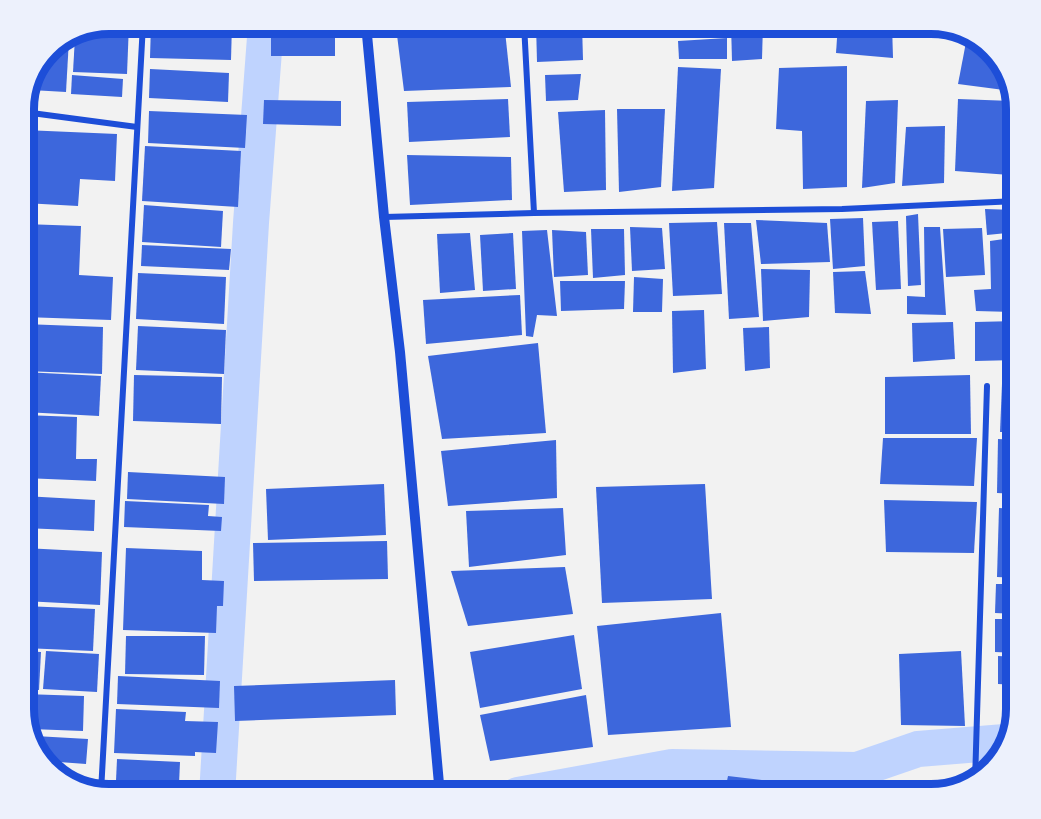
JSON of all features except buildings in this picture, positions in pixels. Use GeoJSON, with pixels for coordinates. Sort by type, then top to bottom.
{"type":"FeatureCollection","features":[{"type":"Feature","properties":{"kind":"street"},"geometry":{"type":"LineString","coordinates":[[101,784],[142,34]]}},
{"type":"Feature","properties":{"kind":"street"},"geometry":{"type":"LineString","coordinates":[[367,34],[384,217],[400,352],[439,784]]}},
{"type":"Feature","properties":{"kind":"street"},"geometry":{"type":"LineString","coordinates":[[525,34],[534,213]]}},
{"type":"Feature","properties":{"kind":"street"},"geometry":{"type":"LineString","coordinates":[[35,113],[137,127]]}},
{"type":"Feature","properties":{"kind":"street"},"geometry":{"type":"LineString","coordinates":[[384,217],[842,209],[1006,202]]}},
{"type":"Feature","properties":{"kind":"street"},"geometry":{"type":"LineString","coordinates":[[975,770],[987,386]]}},
{"type":"Feature","properties":{"kind":"waterway"},"geometry":{"type":"LineString","coordinates":[[218,784],[251,223],[265,34]]}},
{"type":"Feature","properties":{"kind":"waterway"},"geometry":{"type":"LineString","coordinates":[[578,784],[672,767],[857,770],[918,749],[998,743]]}}]}
